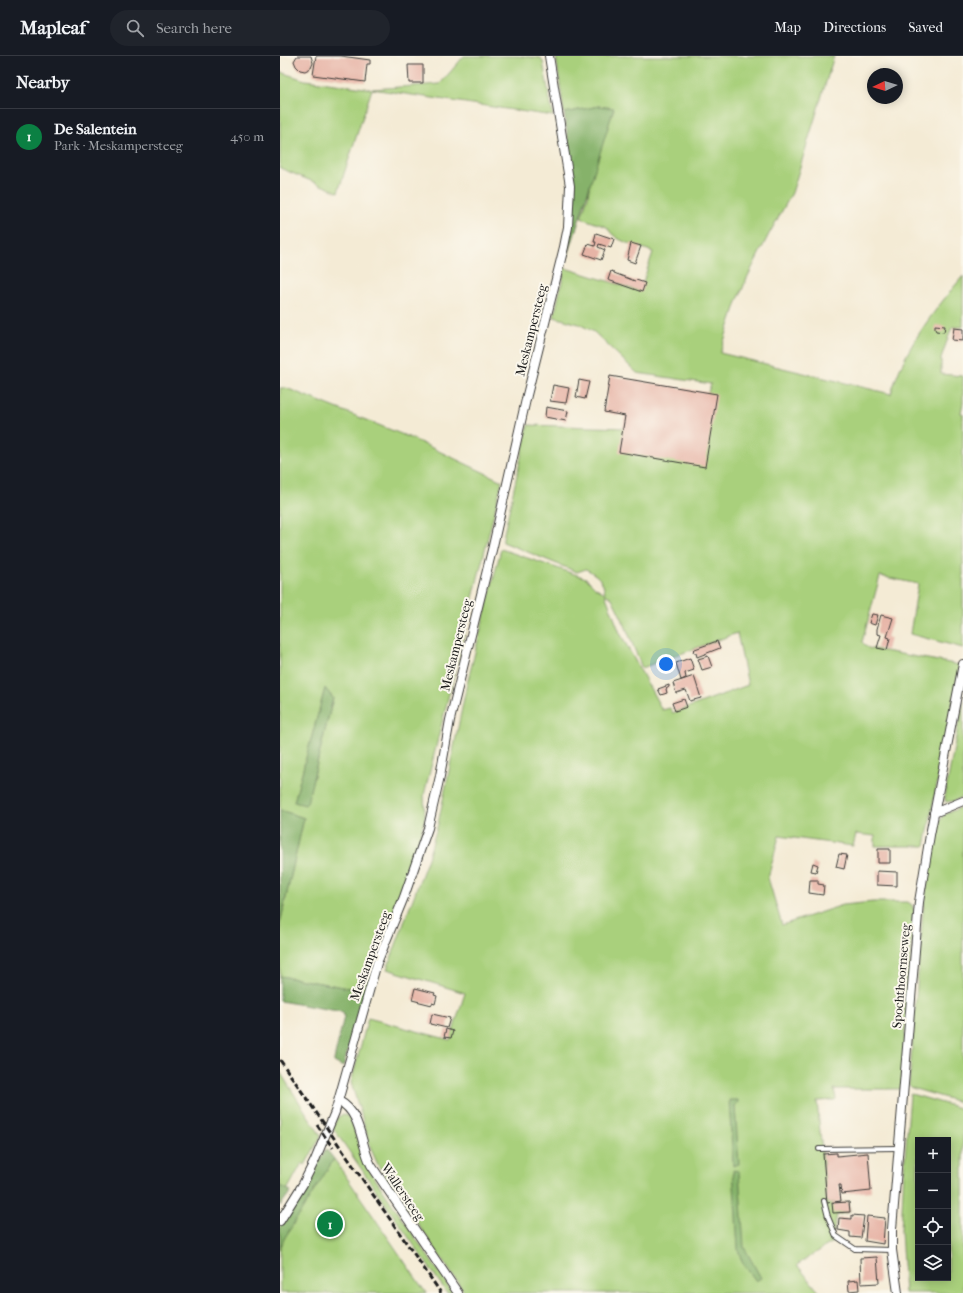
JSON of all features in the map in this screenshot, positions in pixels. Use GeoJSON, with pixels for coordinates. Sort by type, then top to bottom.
{"type":"FeatureCollection","features":[{"type":"Feature","properties":{"kind":"street","name":"Meskampersteeg"},"geometry":{"type":"LineString","coordinates":[[280,1221],[303,1184],[312,1166],[339,1101],[377,963],[404,897],[428,828],[440,776],[450,720],[493,546],[527,395],[568,227],[570,186],[548,56]]}},
{"type":"Feature","properties":{"kind":"street","name":"Spochthoornseweg"},"geometry":{"type":"LineString","coordinates":[[898,1293],[892,1250],[892,1229],[919,902],[934,813],[963,664]]}},
{"type":"Feature","properties":{"kind":"street"},"geometry":{"type":"LineString","coordinates":[[934,813],[963,801]]}},
{"type":"Feature","properties":{"kind":"street","name":"Wallersteeg"},"geometry":{"type":"LineString","coordinates":[[339,1101],[349,1107],[355,1117],[366,1155],[371,1165],[458,1293]]}},
{"type":"Feature","properties":{"kind":"lane"},"geometry":{"type":"LineString","coordinates":[[819,1149],[899,1148]]}},
{"type":"Feature","properties":{"kind":"lane"},"geometry":{"type":"LineString","coordinates":[[824,1201],[828,1217],[836,1236],[855,1249],[892,1250]]}},
{"type":"Feature","properties":{"kind":"green space"},"geometry":{"type":"Polygon","coordinates":[[[464,56],[517,56],[541,58],[553,116],[372,89],[440,84],[464,56]]]}},
{"type":"Feature","properties":{"kind":"green space"},"geometry":{"type":"Polygon","coordinates":[[[556,56],[834,56],[792,193],[747,278],[737,302],[720,353],[891,394],[904,361],[921,331],[930,317],[963,276],[963,327],[952,327],[941,358],[941,374],[963,376],[963,402],[961,413],[963,414],[963,648],[910,634],[918,584],[880,576],[862,642],[868,648],[960,665],[925,846],[875,846],[875,836],[856,834],[853,846],[779,836],[768,878],[782,925],[843,905],[873,902],[908,902],[912,905],[914,910],[901,1089],[834,1089],[835,1100],[817,1101],[827,1203],[849,1202],[850,1212],[837,1215],[831,1243],[797,1265],[820,1293],[465,1293],[378,1165],[371,1149],[351,1083],[368,1018],[450,1040],[465,993],[387,969],[428,858],[438,824],[467,684],[501,549],[586,578],[596,588],[605,593],[603,584],[599,578],[586,569],[577,572],[503,542],[528,425],[627,428],[695,426],[711,384],[637,373],[594,332],[579,324],[554,317],[565,268],[640,291],[653,252],[615,237],[607,227],[581,218],[588,197],[599,106],[564,113],[556,56]],[[605,594],[620,633],[662,710],[670,708],[673,713],[748,685],[737,633],[642,668],[625,625],[612,598],[605,594]]]}},
{"type":"Feature","properties":{"kind":"green space"},"geometry":{"type":"Polygon","coordinates":[[[280,72],[305,80],[372,89],[338,192],[280,168],[280,72]]]}},
{"type":"Feature","properties":{"kind":"green space"},"geometry":{"type":"Polygon","coordinates":[[[599,106],[614,108],[568,256],[575,198],[574,178],[564,113],[599,106]]]}},
{"type":"Feature","properties":{"kind":"green space"},"geometry":{"type":"Polygon","coordinates":[[[280,388],[286,388],[411,438],[502,481],[424,795],[425,817],[417,848],[366,991],[280,976],[280,924],[304,818],[280,810],[280,388]],[[325,689],[294,802],[313,780],[333,698],[325,689]]]}},
{"type":"Feature","properties":{"kind":"green space"},"geometry":{"type":"Polygon","coordinates":[[[325,688],[333,698],[307,803],[305,805],[294,802],[325,688]]]}},
{"type":"Feature","properties":{"kind":"green space"},"geometry":{"type":"Polygon","coordinates":[[[963,700],[963,797],[954,801],[946,802],[945,795],[963,700]]]}},
{"type":"Feature","properties":{"kind":"green space"},"geometry":{"type":"Polygon","coordinates":[[[963,806],[963,1103],[912,1088],[909,1085],[923,911],[935,838],[938,824],[944,815],[963,806]]]}},
{"type":"Feature","properties":{"kind":"green space"},"geometry":{"type":"Polygon","coordinates":[[[280,810],[304,818],[280,924],[280,810]]]}},
{"type":"Feature","properties":{"kind":"green space"},"geometry":{"type":"Polygon","coordinates":[[[280,976],[366,991],[343,1067],[334,1062],[334,1060],[344,1016],[343,1012],[280,1001],[280,976]]]}},
{"type":"Feature","properties":{"kind":"green space"},"geometry":{"type":"Polygon","coordinates":[[[280,1072],[321,1136],[305,1165],[302,1163],[280,1203],[280,1072]]]}},
{"type":"Feature","properties":{"kind":"green space"},"geometry":{"type":"Polygon","coordinates":[[[911,1094],[963,1109],[963,1293],[905,1293],[901,1231],[910,1095],[911,1094]]]}},
{"type":"Feature","properties":{"kind":"green space"},"geometry":{"type":"Polygon","coordinates":[[[729,1100],[738,1100],[735,1106],[739,1164],[733,1166],[729,1100]]]}},
{"type":"Feature","properties":{"kind":"green space"},"geometry":{"type":"Polygon","coordinates":[[[343,1114],[351,1120],[365,1164],[453,1293],[447,1293],[333,1128],[337,1118],[343,1114]]]}},
{"type":"Feature","properties":{"kind":"green space"},"geometry":{"type":"Polygon","coordinates":[[[326,1149],[334,1159],[284,1239],[280,1250],[280,1226],[298,1202],[326,1149]]]}},
{"type":"Feature","properties":{"kind":"green space"},"geometry":{"type":"Polygon","coordinates":[[[334,1159],[426,1293],[280,1293],[280,1228],[334,1159]]]}},
{"type":"Feature","properties":{"kind":"green space"},"geometry":{"type":"Polygon","coordinates":[[[733,1170],[739,1171],[744,1247],[761,1278],[756,1281],[742,1262],[738,1249],[733,1170]]]}},
{"type":"Feature","properties":{"kind":"green space"},"geometry":{"type":"Polygon","coordinates":[[[280,1186],[291,1191],[280,1206],[280,1186]]]}},
{"type":"Feature","properties":{"kind":"building"},"geometry":{"type":"Polygon","coordinates":[[[297,56],[311,56],[313,63],[311,68],[305,71],[300,70],[294,61],[297,56]]]}},
{"type":"Feature","properties":{"kind":"building"},"geometry":{"type":"Polygon","coordinates":[[[316,56],[341,56],[370,60],[370,64],[367,64],[365,82],[313,75],[316,56]]]}},
{"type":"Feature","properties":{"kind":"building"},"geometry":{"type":"Polygon","coordinates":[[[408,65],[423,65],[423,83],[409,83],[408,65]]]}},
{"type":"Feature","properties":{"kind":"building"},"geometry":{"type":"Polygon","coordinates":[[[596,233],[614,239],[611,248],[599,244],[598,247],[605,250],[601,260],[584,254],[588,244],[595,246],[596,242],[594,242],[596,233]]]}},
{"type":"Feature","properties":{"kind":"building"},"geometry":{"type":"Polygon","coordinates":[[[631,243],[641,246],[635,263],[627,260],[631,243]]]}},
{"type":"Feature","properties":{"kind":"building"},"geometry":{"type":"Polygon","coordinates":[[[611,271],[635,281],[645,283],[642,292],[608,280],[611,271]]]}},
{"type":"Feature","properties":{"kind":"building"},"geometry":{"type":"Polygon","coordinates":[[[935,325],[945,326],[944,332],[936,331],[935,325]]]}},
{"type":"Feature","properties":{"kind":"building"},"geometry":{"type":"Polygon","coordinates":[[[954,328],[963,329],[963,341],[952,340],[954,328]]]}},
{"type":"Feature","properties":{"kind":"building"},"geometry":{"type":"Polygon","coordinates":[[[610,376],[717,394],[705,467],[619,452],[625,416],[604,412],[610,376]]]}},
{"type":"Feature","properties":{"kind":"building"},"geometry":{"type":"Polygon","coordinates":[[[579,380],[589,382],[585,399],[576,397],[579,380]]]}},
{"type":"Feature","properties":{"kind":"building"},"geometry":{"type":"Polygon","coordinates":[[[553,385],[569,388],[566,403],[550,401],[553,385]]]}},
{"type":"Feature","properties":{"kind":"building"},"geometry":{"type":"Polygon","coordinates":[[[546,407],[568,411],[566,421],[545,417],[546,407]]]}},
{"type":"Feature","properties":{"kind":"building"},"geometry":{"type":"Polygon","coordinates":[[[872,614],[878,615],[875,625],[869,623],[872,614]]]}},
{"type":"Feature","properties":{"kind":"building"},"geometry":{"type":"Polygon","coordinates":[[[881,615],[893,618],[887,637],[890,638],[887,650],[877,648],[881,635],[877,634],[877,629],[881,615]]]}},
{"type":"Feature","properties":{"kind":"building"},"geometry":{"type":"Polygon","coordinates":[[[717,641],[720,648],[697,657],[696,653],[693,651],[695,649],[717,641]]]}},
{"type":"Feature","properties":{"kind":"building"},"geometry":{"type":"Polygon","coordinates":[[[708,656],[712,667],[702,670],[698,659],[708,656]]]}},
{"type":"Feature","properties":{"kind":"building"},"geometry":{"type":"Polygon","coordinates":[[[690,658],[694,670],[685,673],[686,678],[681,680],[676,663],[690,658]]]}},
{"type":"Feature","properties":{"kind":"building"},"geometry":{"type":"Polygon","coordinates":[[[694,676],[701,698],[690,701],[686,690],[676,693],[673,683],[694,676]]]}},
{"type":"Feature","properties":{"kind":"building"},"geometry":{"type":"Polygon","coordinates":[[[669,685],[666,689],[667,693],[661,695],[658,689],[669,685]]]}},
{"type":"Feature","properties":{"kind":"building"},"geometry":{"type":"Polygon","coordinates":[[[684,699],[687,707],[675,711],[672,703],[684,699]]]}},
{"type":"Feature","properties":{"kind":"building"},"geometry":{"type":"Polygon","coordinates":[[[878,849],[890,849],[890,863],[878,863],[878,849]]]}},
{"type":"Feature","properties":{"kind":"building"},"geometry":{"type":"Polygon","coordinates":[[[839,854],[847,855],[844,869],[836,867],[839,854]]]}},
{"type":"Feature","properties":{"kind":"building"},"geometry":{"type":"Polygon","coordinates":[[[813,863],[818,865],[816,872],[811,871],[813,863]]]}},
{"type":"Feature","properties":{"kind":"building"},"geometry":{"type":"Polygon","coordinates":[[[877,871],[897,872],[897,886],[877,885],[877,871]]]}},
{"type":"Feature","properties":{"kind":"building"},"geometry":{"type":"Polygon","coordinates":[[[810,880],[818,880],[818,884],[824,885],[823,895],[809,893],[810,880]]]}},
{"type":"Feature","properties":{"kind":"building"},"geometry":{"type":"Polygon","coordinates":[[[415,988],[435,993],[434,995],[437,996],[435,1004],[432,1003],[432,1005],[412,1000],[415,988]]]}},
{"type":"Feature","properties":{"kind":"building"},"geometry":{"type":"Polygon","coordinates":[[[432,1014],[450,1018],[447,1028],[430,1024],[432,1014]]]}},
{"type":"Feature","properties":{"kind":"building"},"geometry":{"type":"Polygon","coordinates":[[[446,1029],[453,1031],[451,1038],[444,1037],[446,1029]]]}},
{"type":"Feature","properties":{"kind":"building"},"geometry":{"type":"Polygon","coordinates":[[[837,1153],[837,1156],[868,1153],[871,1191],[842,1194],[841,1185],[839,1185],[841,1201],[827,1203],[823,1154],[837,1153]]]}},
{"type":"Feature","properties":{"kind":"building"},"geometry":{"type":"Polygon","coordinates":[[[849,1202],[850,1212],[833,1213],[832,1203],[849,1202]]]}},
{"type":"Feature","properties":{"kind":"building"},"geometry":{"type":"Polygon","coordinates":[[[852,1215],[864,1216],[861,1238],[850,1237],[850,1232],[838,1230],[839,1218],[852,1219],[852,1215]]]}},
{"type":"Feature","properties":{"kind":"building"},"geometry":{"type":"Polygon","coordinates":[[[867,1216],[885,1218],[883,1244],[865,1241],[867,1216]]]}},
{"type":"Feature","properties":{"kind":"building"},"geometry":{"type":"Polygon","coordinates":[[[877,1257],[879,1283],[861,1284],[860,1258],[877,1257]]]}},
{"type":"Feature","properties":{"kind":"building"},"geometry":{"type":"Polygon","coordinates":[[[858,1280],[859,1290],[849,1291],[848,1281],[858,1280]]]}},
{"type":"Feature","properties":{"kind":"railway"},"geometry":{"type":"LineString","coordinates":[[280,1060],[441,1293]]}},
{"type":"Feature","properties":{"kind":"railway"},"geometry":{"type":"LineString","coordinates":[[317,1125],[333,1148]]}},
{"type":"Feature","properties":{"kind":"place","name":"De Salentein"},"geometry":{"type":"Point","coordinates":[330,1224]}}]}
